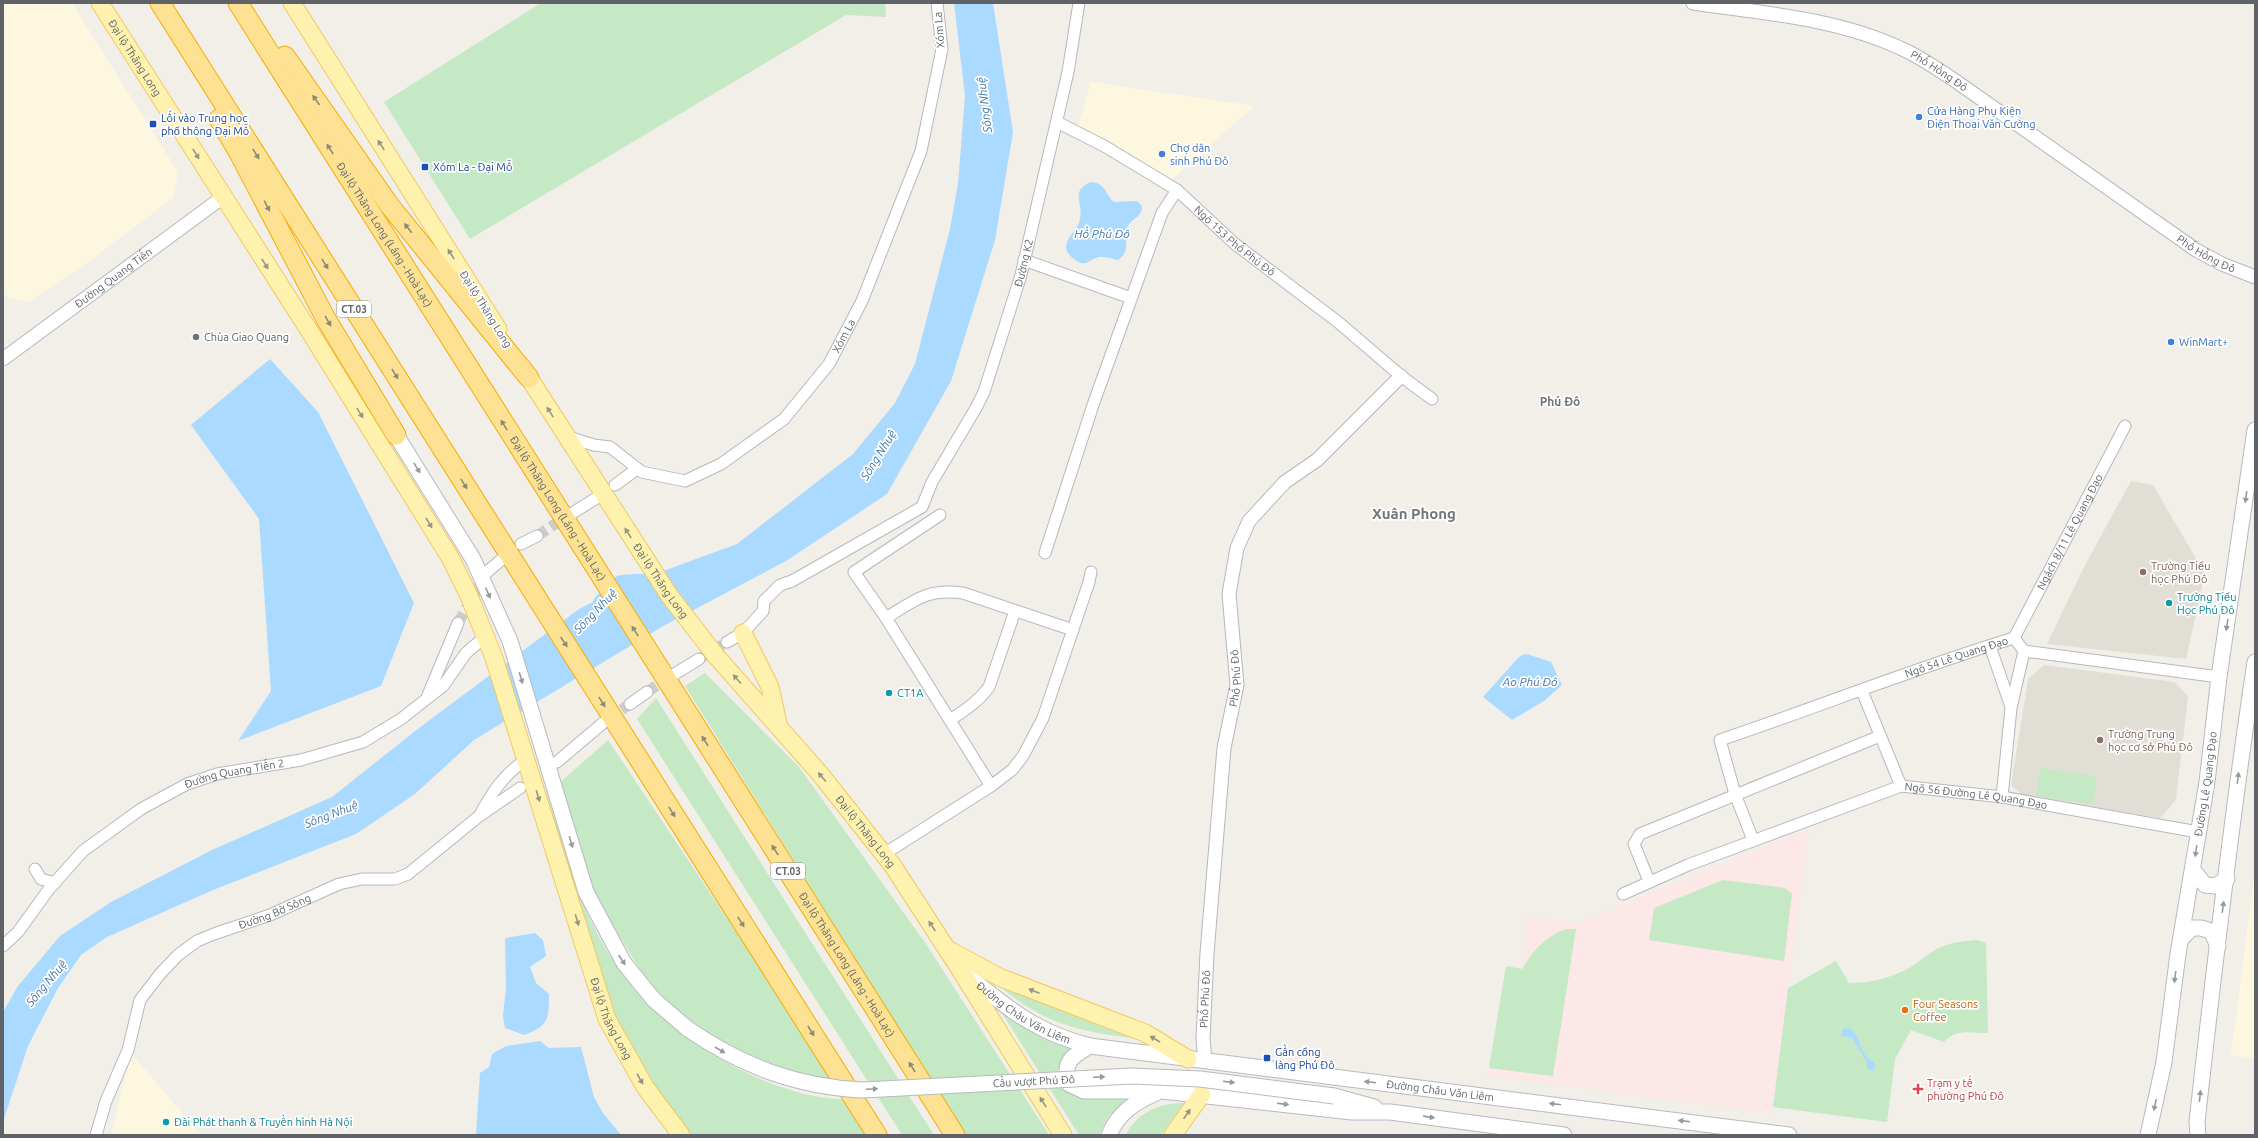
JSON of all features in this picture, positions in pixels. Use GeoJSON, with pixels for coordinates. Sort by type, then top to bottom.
{"type":"FeatureCollection","features":[{"type":"Feature","properties":{"kind":"highway"},"geometry":{"type":"LineString","coordinates":[[149,3],[239,153],[326,318],[396,435]]}},
{"type":"Feature","properties":{"kind":"highway","name":"CT.03"},"geometry":{"type":"LineString","coordinates":[[160,3],[877,1135]]}},
{"type":"Feature","properties":{"kind":"highway","name":"Đại lộ Thăng Long (Láng - Hoà Lạc)"},"geometry":{"type":"LineString","coordinates":[[238,3],[955,1135]]}},
{"type":"Feature","properties":{"kind":"highway"},"geometry":{"type":"LineString","coordinates":[[248,3],[390,206],[529,378]]}},
{"type":"Feature","properties":{"kind":"main road","name":"Đại lộ Thăng Long"},"geometry":{"type":"LineString","coordinates":[[100,3],[310,332],[451,559],[486,636],[494,658],[521,738],[607,1019],[645,1087],[681,1135]]}},
{"type":"Feature","properties":{"kind":"main road","name":"Đại lộ Thăng Long"},"geometry":{"type":"LineString","coordinates":[[292,3],[565,436],[649,566],[690,622],[855,816],[884,854],[947,949],[1064,1135]]}},
{"type":"Feature","properties":{"kind":"main road"},"geometry":{"type":"LineString","coordinates":[[310,332],[396,435]]}},
{"type":"Feature","properties":{"kind":"main road","name":"Đường Lê Quang Đạo"},"geometry":{"type":"LineString","coordinates":[[2148,1135],[2164,1062],[2181,939],[2193,870],[2255,430]]}},
{"type":"Feature","properties":{"kind":"main road","name":"Cầu vượt Phú Đô"},"geometry":{"type":"LineString","coordinates":[[396,435],[473,559],[510,641],[586,892],[613,945],[639,982],[654,1000],[688,1029],[722,1052],[758,1068],[791,1079],[834,1088],[863,1090],[1132,1076],[1200,1079],[1334,1096],[1390,1112]]}},
{"type":"Feature","properties":{"kind":"main road"},"geometry":{"type":"LineString","coordinates":[[743,632],[770,687],[779,726]]}},
{"type":"Feature","properties":{"kind":"main road"},"geometry":{"type":"LineString","coordinates":[[2198,1135],[2199,1106],[2218,946],[2241,758],[2255,662]]}},
{"type":"Feature","properties":{"kind":"main road"},"geometry":{"type":"LineString","coordinates":[[2193,870],[2205,885],[2215,886],[2227,879]]}},
{"type":"Feature","properties":{"kind":"main road"},"geometry":{"type":"LineString","coordinates":[[2181,939],[2192,928],[2201,928],[2210,931],[2218,946]]}},
{"type":"Feature","properties":{"kind":"main road"},"geometry":{"type":"LineString","coordinates":[[947,949],[999,977],[1145,1033],[1196,1060]]}},
{"type":"Feature","properties":{"kind":"main road","name":"Đường Châu Văn Liêm"},"geometry":{"type":"LineString","coordinates":[[961,971],[1013,1011],[1035,1025],[1062,1038],[1090,1046],[1722,1130],[1789,1135]]}},
{"type":"Feature","properties":{"kind":"main road","name":"Đường Châu Văn Liêm"},"geometry":{"type":"LineString","coordinates":[[1090,1046],[1072,1057],[1067,1065],[1066,1074],[1069,1084],[1084,1091],[1162,1091],[1202,1094],[1352,1112],[1390,1112],[1486,1130],[1564,1135]]}},
{"type":"Feature","properties":{"kind":"main road","name":"Đường Châu Văn Liêm"},"geometry":{"type":"LineString","coordinates":[[1109,1135],[1114,1124],[1126,1110],[1143,1099],[1162,1091]]}},
{"type":"Feature","properties":{"kind":"main road"},"geometry":{"type":"LineString","coordinates":[[1173,1135],[1202,1094]]}},
{"type":"Feature","properties":{"kind":"street","name":"Xóm La"},"geometry":{"type":"LineString","coordinates":[[637,470],[685,481],[721,464],[784,419],[829,364],[862,301],[921,151],[942,49],[937,3]]}},
{"type":"Feature","properties":{"kind":"street","name":"Đường K2"},"geometry":{"type":"LineString","coordinates":[[743,632],[763,611],[764,601],[780,585],[792,581],[922,507],[932,482],[967,425],[984,392],[1014,300],[1068,72],[1079,3]]}},
{"type":"Feature","properties":{"kind":"street","name":"Phố Hồng Đô"},"geometry":{"type":"LineString","coordinates":[[1693,3],[1844,28],[1900,48],[1940,70],[2196,250],[2222,264],[2255,277]]}},
{"type":"Feature","properties":{"kind":"street","name":"Ngõ 153 Phố Phú Đô"},"geometry":{"type":"LineString","coordinates":[[1057,122],[1106,147],[1177,190],[1235,244],[1344,326],[1401,376]]}},
{"type":"Feature","properties":{"kind":"street"},"geometry":{"type":"LineString","coordinates":[[1045,553],[1093,405],[1131,298],[1162,213],[1177,190]]}},
{"type":"Feature","properties":{"kind":"street","name":"Đường Quang Tiến"},"geometry":{"type":"LineString","coordinates":[[3,359],[223,197]]}},
{"type":"Feature","properties":{"kind":"street"},"geometry":{"type":"LineString","coordinates":[[1024,260],[1131,298]]}},
{"type":"Feature","properties":{"kind":"street"},"geometry":{"type":"LineString","coordinates":[[1401,376],[1432,399]]}},
{"type":"Feature","properties":{"kind":"street","name":"Phố Phú Đô"},"geometry":{"type":"LineString","coordinates":[[1196,1060],[1203,1039],[1206,953],[1224,748],[1237,685],[1229,594],[1237,548],[1249,521],[1285,482],[1317,460],[1401,376]]}},
{"type":"Feature","properties":{"kind":"street","name":"Ngách 8/11 Lê Quang Đạo"},"geometry":{"type":"LineString","coordinates":[[2014,638],[2125,426]]}},
{"type":"Feature","properties":{"kind":"street"},"geometry":{"type":"LineString","coordinates":[[565,436],[594,445],[610,447],[632,462],[637,470],[615,484]]}},
{"type":"Feature","properties":{"kind":"street"},"geometry":{"type":"LineString","coordinates":[[566,517],[595,499]]}},
{"type":"Feature","properties":{"kind":"street"},"geometry":{"type":"LineString","coordinates":[[940,515],[854,572],[886,618],[991,786]]}},
{"type":"Feature","properties":{"kind":"street"},"geometry":{"type":"LineString","coordinates":[[521,544],[537,536]]}},
{"type":"Feature","properties":{"kind":"street"},"geometry":{"type":"LineString","coordinates":[[487,572],[501,560]]}},
{"type":"Feature","properties":{"kind":"street"},"geometry":{"type":"LineString","coordinates":[[884,854],[991,786],[1012,770],[1033,740],[1073,630],[1091,572]]}},
{"type":"Feature","properties":{"kind":"street"},"geometry":{"type":"LineString","coordinates":[[886,618],[919,598],[934,592],[947,591],[963,593],[1073,630]]}},
{"type":"Feature","properties":{"kind":"street"},"geometry":{"type":"LineString","coordinates":[[950,720],[972,706],[982,697],[989,687],[1015,610]]}},
{"type":"Feature","properties":{"kind":"street"},"geometry":{"type":"LineString","coordinates":[[428,696],[458,623]]}},
{"type":"Feature","properties":{"kind":"street"},"geometry":{"type":"LineString","coordinates":[[727,642],[743,632]]}},
{"type":"Feature","properties":{"kind":"street","name":"Đường Quang Tiến 2"},"geometry":{"type":"LineString","coordinates":[[3,946],[18,932],[55,883],[83,850],[141,809],[187,784],[217,774],[301,760],[363,742],[400,719],[443,686],[466,653],[486,636]]}},
{"type":"Feature","properties":{"kind":"street","name":"Ngõ 54 Lê Quang Đạo"},"geometry":{"type":"LineString","coordinates":[[1735,794],[1720,740],[1862,691],[1932,664],[2014,638],[2024,651],[2219,677]]}},
{"type":"Feature","properties":{"kind":"street"},"geometry":{"type":"LineString","coordinates":[[1990,646],[2011,708]]}},
{"type":"Feature","properties":{"kind":"street"},"geometry":{"type":"LineString","coordinates":[[2002,797],[2011,708],[2024,651]]}},
{"type":"Feature","properties":{"kind":"street"},"geometry":{"type":"LineString","coordinates":[[673,674],[699,659]]}},
{"type":"Feature","properties":{"kind":"street"},"geometry":{"type":"LineString","coordinates":[[1862,691],[1901,786]]}},
{"type":"Feature","properties":{"kind":"street"},"geometry":{"type":"LineString","coordinates":[[630,704],[647,692]]}},
{"type":"Feature","properties":{"kind":"street"},"geometry":{"type":"LineString","coordinates":[[557,762],[603,722]]}},
{"type":"Feature","properties":{"kind":"street"},"geometry":{"type":"LineString","coordinates":[[1649,882],[1634,844],[1640,834],[1880,736]]}},
{"type":"Feature","properties":{"kind":"street","name":"Đường Bờ Sông"},"geometry":{"type":"LineString","coordinates":[[96,1135],[106,1101],[128,1050],[140,1000],[160,974],[186,948],[214,934],[270,915],[344,882],[362,879],[395,880],[408,874],[478,817],[492,791],[510,770],[527,759]]}},
{"type":"Feature","properties":{"kind":"street","name":"Ngõ 56 Đường Lê Quang Đạo"},"geometry":{"type":"LineString","coordinates":[[1623,894],[1753,840],[1901,786],[2002,797],[2198,832]]}},
{"type":"Feature","properties":{"kind":"street"},"geometry":{"type":"LineString","coordinates":[[478,817],[520,788]]}},
{"type":"Feature","properties":{"kind":"street"},"geometry":{"type":"LineString","coordinates":[[1735,794],[1753,840]]}},
{"type":"Feature","properties":{"kind":"street"},"geometry":{"type":"LineString","coordinates":[[35,869],[41,879],[55,883]]}},
{"type":"Feature","properties":{"kind":"shaded area"},"geometry":{"type":"Polygon","coordinates":[[[3,3],[72,3],[178,172],[173,198],[91,260],[29,302],[8,298],[3,291],[3,3]]]}},
{"type":"Feature","properties":{"kind":"shaded area","name":"Chợ dân sinh Phú Đô"},"geometry":{"type":"Polygon","coordinates":[[[1091,82],[1254,106],[1170,181],[1078,127],[1091,82]]]}},
{"type":"Feature","properties":{"kind":"shaded area","name":"Trường Tiểu học Phú Đô"},"geometry":{"type":"Polygon","coordinates":[[[2131,481],[2153,485],[2205,574],[2186,659],[2047,644],[2083,569],[2131,481]]]}},
{"type":"Feature","properties":{"kind":"shaded area","name":"Trường Trung học cơ sở Phú Đô"},"geometry":{"type":"Polygon","coordinates":[[[2044,665],[2175,682],[2188,696],[2176,800],[2160,818],[2022,795],[2011,785],[2028,679],[2044,665]]]}},
{"type":"Feature","properties":{"kind":"shaded area"},"geometry":{"type":"Polygon","coordinates":[[[1809,829],[1772,1113],[1487,1076],[1506,966],[1522,969],[1527,942],[1523,917],[1578,923],[1809,829]]]}},
{"type":"Feature","properties":{"kind":"shaded area"},"geometry":{"type":"Polygon","coordinates":[[[2255,870],[2255,1058],[2231,1055],[2255,870]]]}},
{"type":"Feature","properties":{"kind":"shaded area"},"geometry":{"type":"Polygon","coordinates":[[[131,1053],[201,1135],[111,1135],[131,1053]]]}},
{"type":"Feature","properties":{"kind":"green space"},"geometry":{"type":"Polygon","coordinates":[[[541,3],[885,3],[886,17],[846,15],[470,239],[384,102],[541,3]]]}},
{"type":"Feature","properties":{"kind":"green space"},"geometry":{"type":"Polygon","coordinates":[[[705,673],[799,767],[926,944],[1049,1135],[965,1135],[685,686],[705,673]]]}},
{"type":"Feature","properties":{"kind":"green space"},"geometry":{"type":"Polygon","coordinates":[[[656,698],[934,1135],[902,1135],[637,719],[656,698]]]}},
{"type":"Feature","properties":{"kind":"green space"},"geometry":{"type":"Polygon","coordinates":[[[608,740],[835,1080],[805,1075],[758,1059],[726,1044],[688,1019],[653,987],[640,970],[594,894],[557,785],[608,740]]]}},
{"type":"Feature","properties":{"kind":"green space"},"geometry":{"type":"Polygon","coordinates":[[[2040,768],[2097,776],[2093,804],[2036,796],[2040,768]]]}},
{"type":"Feature","properties":{"kind":"green space"},"geometry":{"type":"Polygon","coordinates":[[[545,789],[590,918],[605,948],[635,990],[652,1009],[692,1041],[739,1069],[764,1081],[807,1095],[836,1099],[849,1099],[871,1135],[690,1135],[672,1114],[634,1057],[610,1005],[540,790],[545,789]]]}},
{"type":"Feature","properties":{"kind":"green space"},"geometry":{"type":"Polygon","coordinates":[[[1723,880],[1785,888],[1792,894],[1784,961],[1649,940],[1654,908],[1723,880]]]}},
{"type":"Feature","properties":{"kind":"green space"},"geometry":{"type":"Polygon","coordinates":[[[1566,929],[1576,929],[1553,1076],[1489,1068],[1506,966],[1522,969],[1540,945],[1552,936],[1566,929]]]}},
{"type":"Feature","properties":{"kind":"green space"},"geometry":{"type":"Polygon","coordinates":[[[1977,940],[1986,943],[1988,1033],[1959,1033],[1948,1038],[1944,1042],[1911,1030],[1895,1059],[1887,1122],[1773,1107],[1788,988],[1836,961],[1849,983],[1869,982],[1882,979],[1906,970],[1940,948],[1955,943],[1977,940]]]}},
{"type":"Feature","properties":{"kind":"green space"},"geometry":{"type":"Polygon","coordinates":[[[1000,986],[1141,1039],[1102,1034],[1066,1025],[1032,1010],[1000,986]]]}},
{"type":"Feature","properties":{"kind":"green space"},"geometry":{"type":"Polygon","coordinates":[[[1000,1010],[1018,1023],[1055,1041],[1075,1048],[1061,1061],[1056,1076],[1130,1097],[1108,1117],[1099,1135],[1079,1135],[1000,1010]]]}},
{"type":"Feature","properties":{"kind":"green space"},"geometry":{"type":"Polygon","coordinates":[[[1175,1103],[1184,1103],[1161,1135],[1126,1135],[1136,1120],[1150,1110],[1175,1103]]]}},
{"type":"Feature","properties":{"kind":"water"},"geometry":{"type":"Polygon","coordinates":[[[954,3],[993,3],[1013,132],[995,240],[951,381],[887,494],[786,561],[665,625],[474,740],[415,794],[356,834],[213,890],[107,937],[81,955],[58,988],[28,1046],[3,1122],[3,1012],[18,986],[60,936],[111,902],[212,850],[332,797],[419,728],[579,609],[636,581],[737,544],[853,454],[895,403],[915,364],[950,229],[958,184],[965,96],[954,3]]]}},
{"type":"Feature","properties":{"kind":"water","name":"Hồ Phú Đô"},"geometry":{"type":"Polygon","coordinates":[[[1091,182],[1100,184],[1114,202],[1137,201],[1142,206],[1142,210],[1138,216],[1129,224],[1127,228],[1126,249],[1122,257],[1118,260],[1099,257],[1082,263],[1078,262],[1068,254],[1066,248],[1067,243],[1080,219],[1081,213],[1079,193],[1084,186],[1091,182]]]}},
{"type":"Feature","properties":{"kind":"water"},"geometry":{"type":"Polygon","coordinates":[[[270,359],[318,412],[414,603],[381,686],[238,741],[271,691],[259,519],[191,425],[270,359]]]}},
{"type":"Feature","properties":{"kind":"water","name":"Ao Phú Đô"},"geometry":{"type":"Polygon","coordinates":[[[1527,654],[1551,662],[1562,685],[1544,701],[1512,720],[1483,697],[1517,659],[1522,655],[1527,654]]]}},
{"type":"Feature","properties":{"kind":"water"},"geometry":{"type":"Polygon","coordinates":[[[535,933],[543,940],[546,956],[530,967],[536,983],[549,994],[549,1010],[548,1016],[543,1025],[524,1035],[505,1028],[503,1016],[506,988],[505,938],[535,933]]]}},
{"type":"Feature","properties":{"kind":"water"},"geometry":{"type":"Polygon","coordinates":[[[1846,1028],[1853,1031],[1867,1057],[1876,1065],[1873,1071],[1867,1069],[1867,1062],[1852,1038],[1841,1036],[1842,1030],[1846,1028]]]}},
{"type":"Feature","properties":{"kind":"water"},"geometry":{"type":"Polygon","coordinates":[[[540,1041],[549,1048],[581,1047],[594,1097],[603,1113],[621,1135],[476,1135],[480,1073],[489,1067],[492,1054],[506,1046],[540,1041]]]}},
{"type":"Feature","properties":{"kind":"waterway","name":"Sông Nhuệ"},"geometry":{"type":"LineString","coordinates":[[602,603],[621,584],[656,582]]}},
{"type":"Feature","properties":{"kind":"tunnel"},"geometry":{"type":"LineString","coordinates":[[537,536],[566,517]]}},
{"type":"Feature","properties":{"kind":"tunnel"},"geometry":{"type":"LineString","coordinates":[[458,623],[485,576]]}},
{"type":"Feature","properties":{"kind":"tunnel"},"geometry":{"type":"LineString","coordinates":[[699,659],[727,642]]}},
{"type":"Feature","properties":{"kind":"tunnel"},"geometry":{"type":"LineString","coordinates":[[647,692],[671,676]]}},
{"type":"Feature","properties":{"kind":"tunnel"},"geometry":{"type":"LineString","coordinates":[[608,719],[630,704]]}},
{"type":"Feature","properties":{"kind":"place","name":"Cửa Hàng Phụ Kiện Điện Thoại Văn Cường"},"geometry":{"type":"Point","coordinates":[1919,117]}},
{"type":"Feature","properties":{"kind":"place","name":"Lối vào Trung học phổ thông Đại Mỗ"},"geometry":{"type":"Point","coordinates":[153,124]}},
{"type":"Feature","properties":{"kind":"place","name":"Chợ dân sinh Phú Đô"},"geometry":{"type":"Point","coordinates":[1162,154]}},
{"type":"Feature","properties":{"kind":"place","name":"Xóm La - Đại Mỗ"},"geometry":{"type":"Point","coordinates":[425,167]}},
{"type":"Feature","properties":{"kind":"place","name":"Chùa Giao Quang"},"geometry":{"type":"Point","coordinates":[196,337]}},
{"type":"Feature","properties":{"kind":"place","name":"WinMart+"},"geometry":{"type":"Point","coordinates":[2171,342]}},
{"type":"Feature","properties":{"kind":"place","name":"Trường Tiểu học Phú Đô"},"geometry":{"type":"Point","coordinates":[2143,572]}},
{"type":"Feature","properties":{"kind":"place","name":"Trường Tiểu Học Phú Đô"},"geometry":{"type":"Point","coordinates":[2169,603]}},
{"type":"Feature","properties":{"kind":"place","name":"CT1A"},"geometry":{"type":"Point","coordinates":[889,693]}},
{"type":"Feature","properties":{"kind":"place","name":"Trường Trung học cơ sở Phú Đô"},"geometry":{"type":"Point","coordinates":[2100,740]}},
{"type":"Feature","properties":{"kind":"place","name":"Four Seasons Coffee"},"geometry":{"type":"Point","coordinates":[1905,1010]}},
{"type":"Feature","properties":{"kind":"place","name":"Gần cổng làng Phú Đô"},"geometry":{"type":"Point","coordinates":[1267,1058]}},
{"type":"Feature","properties":{"kind":"place","name":"Trạm y tế phường Phú Đô"},"geometry":{"type":"Point","coordinates":[1918,1089]}},
{"type":"Feature","properties":{"kind":"place","name":"Đài Phát thanh & Truyền hình Hà Nội"},"geometry":{"type":"Point","coordinates":[166,1122]}},
{"type":"Feature","properties":{"kind":"district","name":"Phú Đô"},"geometry":{"type":"Point","coordinates":[1560,401]}},
{"type":"Feature","properties":{"kind":"district","name":"Xuân Phong"},"geometry":{"type":"Point","coordinates":[1414,513]}}]}
